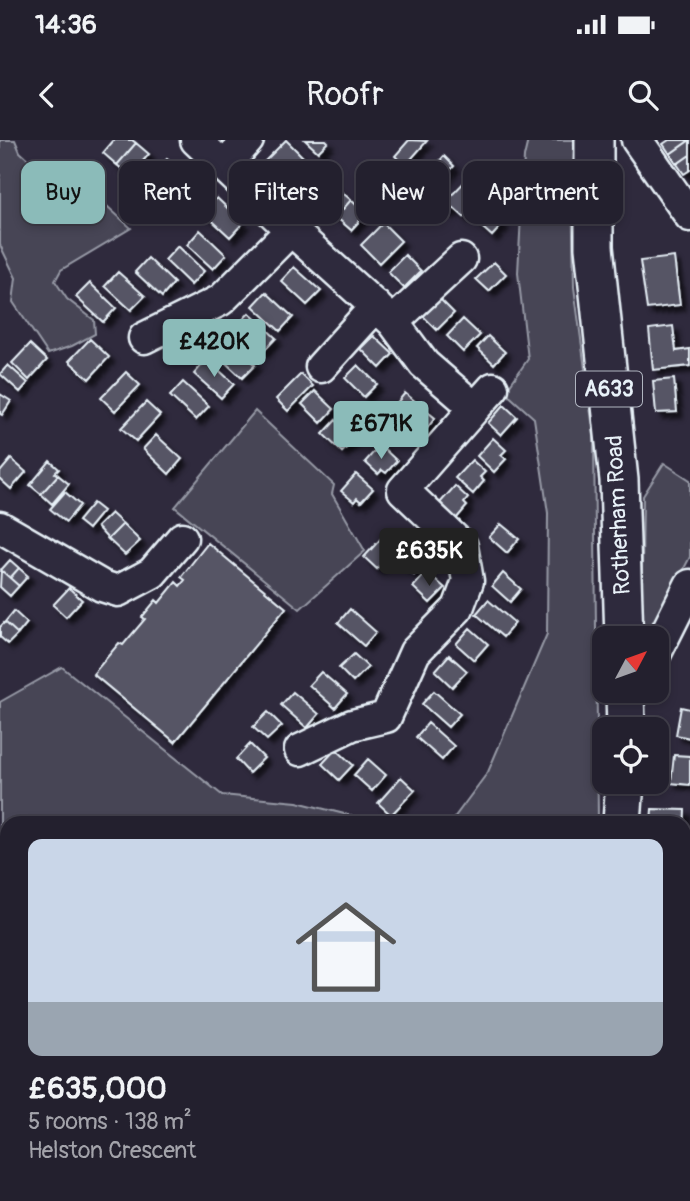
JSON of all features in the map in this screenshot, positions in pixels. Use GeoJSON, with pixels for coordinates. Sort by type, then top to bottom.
{"type":"FeatureCollection","features":[{"type":"Feature","properties":{"kind":"main road","name":"Rotherham Road"},"geometry":{"type":"LineString","coordinates":[[594,140],[594,247],[619,481],[624,626]]}},
{"type":"Feature","properties":{"kind":"main road"},"geometry":{"type":"LineString","coordinates":[[622,816],[624,794]]}},
{"type":"Feature","properties":{"kind":"street"},"geometry":{"type":"LineString","coordinates":[[196,140],[385,314],[424,365],[484,398],[396,497],[462,546],[468,581],[458,608],[415,652],[386,717],[352,725],[300,750]]}},
{"type":"Feature","properties":{"kind":"street"},"geometry":{"type":"LineString","coordinates":[[225,166],[248,140]]}},
{"type":"Feature","properties":{"kind":"street"},"geometry":{"type":"LineString","coordinates":[[637,140],[690,216]]}},
{"type":"Feature","properties":{"kind":"street"},"geometry":{"type":"LineString","coordinates":[[144,338],[221,300],[291,230]]}},
{"type":"Feature","properties":{"kind":"street"},"geometry":{"type":"LineString","coordinates":[[321,367],[385,314],[461,259]]}},
{"type":"Feature","properties":{"kind":"street"},"geometry":{"type":"LineString","coordinates":[[0,527],[102,586],[118,591],[152,573],[182,538]]}},
{"type":"Feature","properties":{"kind":"street"},"geometry":{"type":"LineString","coordinates":[[669,627],[690,585]]}},
{"type":"Feature","properties":{"kind":"shaded area"},"geometry":{"type":"Polygon","coordinates":[[[0,140],[15,140],[20,152],[30,161],[21,161],[21,224],[105,224],[105,204],[119,217],[119,224],[127,224],[131,228],[61,270],[55,281],[67,299],[94,320],[95,334],[48,354],[13,302],[16,278],[0,245],[0,140]]]}},
{"type":"Feature","properties":{"kind":"shaded area"},"geometry":{"type":"Polygon","coordinates":[[[528,140],[574,140],[573,161],[524,161],[528,140]]]}},
{"type":"Feature","properties":{"kind":"shaded area"},"geometry":{"type":"Polygon","coordinates":[[[521,224],[573,224],[574,287],[594,436],[596,626],[592,626],[592,704],[597,704],[597,717],[592,717],[592,794],[598,794],[598,816],[455,816],[488,772],[547,634],[548,513],[534,418],[505,392],[528,359],[518,273],[521,224]]]}},
{"type":"Feature","properties":{"kind":"shaded area"},"geometry":{"type":"Polygon","coordinates":[[[255,411],[334,485],[332,494],[365,551],[300,609],[175,507],[255,411]]]}},
{"type":"Feature","properties":{"kind":"shaded area"},"geometry":{"type":"Polygon","coordinates":[[[664,463],[690,480],[690,557],[654,626],[641,626],[643,496],[664,463]]]}},
{"type":"Feature","properties":{"kind":"shaded area"},"geometry":{"type":"Polygon","coordinates":[[[62,667],[222,795],[297,802],[352,816],[0,816],[0,702],[62,667]]]}},
{"type":"Feature","properties":{"kind":"building"},"geometry":{"type":"Polygon","coordinates":[[[114,140],[132,140],[136,143],[117,165],[103,153],[114,140]]]}},
{"type":"Feature","properties":{"kind":"building"},"geometry":{"type":"Polygon","coordinates":[[[286,140],[304,158],[301,161],[265,161],[286,140]]]}},
{"type":"Feature","properties":{"kind":"building"},"geometry":{"type":"Polygon","coordinates":[[[305,140],[326,140],[328,142],[318,152],[305,140]]]}},
{"type":"Feature","properties":{"kind":"building"},"geometry":{"type":"Polygon","coordinates":[[[409,140],[427,141],[409,161],[400,161],[395,156],[409,140]]]}},
{"type":"Feature","properties":{"kind":"building"},"geometry":{"type":"Polygon","coordinates":[[[669,140],[690,140],[670,154],[663,144],[669,140]]]}},
{"type":"Feature","properties":{"kind":"building"},"geometry":{"type":"Polygon","coordinates":[[[690,140],[690,155],[677,164],[670,154],[690,140]]]}},
{"type":"Feature","properties":{"kind":"building"},"geometry":{"type":"Polygon","coordinates":[[[136,143],[149,154],[143,161],[120,161],[136,143]]]}},
{"type":"Feature","properties":{"kind":"building"},"geometry":{"type":"Polygon","coordinates":[[[690,155],[690,170],[684,174],[677,164],[690,155]]]}},
{"type":"Feature","properties":{"kind":"building"},"geometry":{"type":"Polygon","coordinates":[[[463,183],[463,216],[454,208],[449,213],[449,198],[463,183]]]}},
{"type":"Feature","properties":{"kind":"building"},"geometry":{"type":"Polygon","coordinates":[[[342,192],[351,200],[342,210],[342,192]]]}},
{"type":"Feature","properties":{"kind":"building"},"geometry":{"type":"Polygon","coordinates":[[[217,198],[229,210],[229,224],[242,224],[230,237],[215,223],[217,198]]]}},
{"type":"Feature","properties":{"kind":"building"},"geometry":{"type":"Polygon","coordinates":[[[351,200],[356,205],[357,224],[351,230],[342,222],[342,210],[351,200]]]}},
{"type":"Feature","properties":{"kind":"building"},"geometry":{"type":"Polygon","coordinates":[[[382,224],[401,241],[379,263],[361,245],[382,224]]]}},
{"type":"Feature","properties":{"kind":"building"},"geometry":{"type":"Polygon","coordinates":[[[478,224],[503,224],[492,236],[478,224]]]}},
{"type":"Feature","properties":{"kind":"building"},"geometry":{"type":"Polygon","coordinates":[[[200,230],[226,255],[213,269],[187,245],[200,230]]]}},
{"type":"Feature","properties":{"kind":"building"},"geometry":{"type":"Polygon","coordinates":[[[178,246],[204,271],[191,285],[165,260],[178,246]]]}},
{"type":"Feature","properties":{"kind":"building"},"geometry":{"type":"Polygon","coordinates":[[[405,255],[421,271],[404,288],[388,272],[405,255]]]}},
{"type":"Feature","properties":{"kind":"building"},"geometry":{"type":"Polygon","coordinates":[[[674,257],[680,305],[647,309],[640,261],[674,257]]]}},
{"type":"Feature","properties":{"kind":"building"},"geometry":{"type":"Polygon","coordinates":[[[148,258],[174,283],[162,297],[135,272],[148,258]]]}},
{"type":"Feature","properties":{"kind":"building"},"geometry":{"type":"Polygon","coordinates":[[[494,262],[506,274],[489,291],[476,279],[494,262]]]}},
{"type":"Feature","properties":{"kind":"building"},"geometry":{"type":"Polygon","coordinates":[[[294,267],[321,291],[307,305],[281,281],[294,267]]]}},
{"type":"Feature","properties":{"kind":"building"},"geometry":{"type":"Polygon","coordinates":[[[118,272],[145,296],[131,310],[105,286],[118,272]]]}},
{"type":"Feature","properties":{"kind":"building"},"geometry":{"type":"Polygon","coordinates":[[[90,283],[116,308],[103,322],[76,297],[90,283]]]}},
{"type":"Feature","properties":{"kind":"building"},"geometry":{"type":"Polygon","coordinates":[[[266,292],[293,317],[280,331],[253,306],[266,292]]]}},
{"type":"Feature","properties":{"kind":"building"},"geometry":{"type":"Polygon","coordinates":[[[438,297],[454,313],[437,330],[421,314],[438,297]]]}},
{"type":"Feature","properties":{"kind":"building"},"geometry":{"type":"Polygon","coordinates":[[[249,313],[276,338],[263,352],[236,327],[249,313]]]}},
{"type":"Feature","properties":{"kind":"building"},"geometry":{"type":"Polygon","coordinates":[[[463,319],[480,335],[463,352],[447,336],[463,319]]]}},
{"type":"Feature","properties":{"kind":"building"},"geometry":{"type":"Polygon","coordinates":[[[673,326],[676,351],[690,349],[690,366],[653,370],[649,329],[673,326]]]}},
{"type":"Feature","properties":{"kind":"building"},"geometry":{"type":"Polygon","coordinates":[[[223,335],[255,365],[242,378],[210,348],[223,335]]]}},
{"type":"Feature","properties":{"kind":"building"},"geometry":{"type":"Polygon","coordinates":[[[374,336],[393,354],[380,368],[361,349],[374,336]]]}},
{"type":"Feature","properties":{"kind":"building"},"geometry":{"type":"Polygon","coordinates":[[[488,336],[505,352],[494,364],[477,348],[488,336]]]}},
{"type":"Feature","properties":{"kind":"building"},"geometry":{"type":"Polygon","coordinates":[[[90,339],[109,357],[89,379],[69,361],[90,339]]]}},
{"type":"Feature","properties":{"kind":"building"},"geometry":{"type":"Polygon","coordinates":[[[30,344],[47,360],[29,380],[12,363],[30,344]]]}},
{"type":"Feature","properties":{"kind":"building"},"geometry":{"type":"Polygon","coordinates":[[[207,359],[234,384],[221,398],[194,374],[207,359]]]}},
{"type":"Feature","properties":{"kind":"building"},"geometry":{"type":"Polygon","coordinates":[[[8,365],[28,383],[20,392],[0,374],[8,365]]]}},
{"type":"Feature","properties":{"kind":"building"},"geometry":{"type":"Polygon","coordinates":[[[358,365],[377,384],[364,397],[345,378],[358,365]]]}},
{"type":"Feature","properties":{"kind":"building"},"geometry":{"type":"Polygon","coordinates":[[[126,372],[140,385],[115,411],[101,398],[126,372]]]}},
{"type":"Feature","properties":{"kind":"building"},"geometry":{"type":"Polygon","coordinates":[[[301,374],[313,386],[288,411],[276,399],[301,374]]]}},
{"type":"Feature","properties":{"kind":"building"},"geometry":{"type":"Polygon","coordinates":[[[674,379],[677,412],[656,413],[653,381],[674,379]]]}},
{"type":"Feature","properties":{"kind":"building"},"geometry":{"type":"Polygon","coordinates":[[[183,382],[209,406],[196,420],[170,396],[183,382]]]}},
{"type":"Feature","properties":{"kind":"building"},"geometry":{"type":"Polygon","coordinates":[[[315,391],[334,409],[321,423],[302,404],[315,391]]]}},
{"type":"Feature","properties":{"kind":"building"},"geometry":{"type":"Polygon","coordinates":[[[405,393],[435,418],[421,436],[402,420],[407,414],[396,404],[405,393]]]}},
{"type":"Feature","properties":{"kind":"building"},"geometry":{"type":"Polygon","coordinates":[[[0,394],[11,401],[2,415],[0,414],[0,394]]]}},
{"type":"Feature","properties":{"kind":"building"},"geometry":{"type":"Polygon","coordinates":[[[146,402],[160,415],[136,441],[121,428],[146,402]]]}},
{"type":"Feature","properties":{"kind":"building"},"geometry":{"type":"Polygon","coordinates":[[[504,405],[517,417],[501,435],[488,423],[504,405]]]}},
{"type":"Feature","properties":{"kind":"building"},"geometry":{"type":"Polygon","coordinates":[[[336,420],[355,439],[342,452],[323,434],[336,420]]]}},
{"type":"Feature","properties":{"kind":"building"},"geometry":{"type":"Polygon","coordinates":[[[156,435],[182,459],[169,474],[143,449],[156,435]]]}},
{"type":"Feature","properties":{"kind":"building"},"geometry":{"type":"Polygon","coordinates":[[[493,438],[506,450],[501,455],[506,459],[494,472],[477,456],[493,438]]]}},
{"type":"Feature","properties":{"kind":"building"},"geometry":{"type":"Polygon","coordinates":[[[380,445],[397,461],[386,473],[382,470],[378,474],[365,462],[380,445]]]}},
{"type":"Feature","properties":{"kind":"building"},"geometry":{"type":"Polygon","coordinates":[[[11,459],[26,472],[11,489],[0,479],[0,472],[11,459]]]}},
{"type":"Feature","properties":{"kind":"building"},"geometry":{"type":"Polygon","coordinates":[[[472,460],[485,472],[480,477],[484,481],[473,494],[455,478],[472,460]]]}},
{"type":"Feature","properties":{"kind":"building"},"geometry":{"type":"Polygon","coordinates":[[[50,461],[59,469],[55,473],[58,475],[41,494],[30,485],[50,461]]]}},
{"type":"Feature","properties":{"kind":"building"},"geometry":{"type":"Polygon","coordinates":[[[356,474],[373,489],[361,502],[357,498],[354,502],[341,491],[356,474]]]}},
{"type":"Feature","properties":{"kind":"building"},"geometry":{"type":"Polygon","coordinates":[[[58,475],[69,484],[52,504],[41,494],[58,475]]]}},
{"type":"Feature","properties":{"kind":"building"},"geometry":{"type":"Polygon","coordinates":[[[455,486],[468,498],[464,503],[467,506],[456,519],[439,504],[455,486]]]}},
{"type":"Feature","properties":{"kind":"building"},"geometry":{"type":"Polygon","coordinates":[[[65,492],[80,505],[66,522],[50,509],[65,492]]]}},
{"type":"Feature","properties":{"kind":"building"},"geometry":{"type":"Polygon","coordinates":[[[93,503],[103,511],[88,529],[78,521],[93,503]]]}},
{"type":"Feature","properties":{"kind":"building"},"geometry":{"type":"Polygon","coordinates":[[[111,513],[123,524],[108,539],[97,527],[111,513]]]}},
{"type":"Feature","properties":{"kind":"building"},"geometry":{"type":"Polygon","coordinates":[[[123,524],[140,541],[125,555],[108,539],[123,524]]]}},
{"type":"Feature","properties":{"kind":"building"},"geometry":{"type":"Polygon","coordinates":[[[501,524],[519,539],[507,553],[489,537],[501,524]]]}},
{"type":"Feature","properties":{"kind":"building"},"geometry":{"type":"Polygon","coordinates":[[[387,532],[401,544],[377,569],[364,557],[387,532]]]}},
{"type":"Feature","properties":{"kind":"building"},"geometry":{"type":"Polygon","coordinates":[[[208,543],[286,608],[175,742],[93,674],[119,643],[123,645],[145,619],[142,617],[156,600],[159,603],[176,582],[180,586],[185,580],[181,577],[208,543]]]}},
{"type":"Feature","properties":{"kind":"building"},"geometry":{"type":"Polygon","coordinates":[[[416,546],[430,558],[414,575],[401,563],[416,546]]]}},
{"type":"Feature","properties":{"kind":"building"},"geometry":{"type":"Polygon","coordinates":[[[10,560],[19,568],[10,578],[1,570],[10,560]]]}},
{"type":"Feature","properties":{"kind":"building"},"geometry":{"type":"Polygon","coordinates":[[[19,568],[28,576],[19,586],[10,578],[19,568]]]}},
{"type":"Feature","properties":{"kind":"building"},"geometry":{"type":"Polygon","coordinates":[[[1,570],[19,586],[10,596],[0,587],[1,570]]]}},
{"type":"Feature","properties":{"kind":"building"},"geometry":{"type":"Polygon","coordinates":[[[427,572],[445,588],[430,603],[413,587],[427,572]]]}},
{"type":"Feature","properties":{"kind":"building"},"geometry":{"type":"Polygon","coordinates":[[[503,573],[521,589],[510,602],[492,586],[503,573]]]}},
{"type":"Feature","properties":{"kind":"building"},"geometry":{"type":"Polygon","coordinates":[[[69,588],[82,600],[66,617],[53,605],[69,588]]]}},
{"type":"Feature","properties":{"kind":"building"},"geometry":{"type":"Polygon","coordinates":[[[488,600],[515,623],[503,637],[476,614],[488,600]]]}},
{"type":"Feature","properties":{"kind":"building"},"geometry":{"type":"Polygon","coordinates":[[[350,609],[376,632],[364,646],[338,623],[350,609]]]}},
{"type":"Feature","properties":{"kind":"building"},"geometry":{"type":"Polygon","coordinates":[[[14,611],[27,623],[18,634],[5,622],[14,611]]]}},
{"type":"Feature","properties":{"kind":"building"},"geometry":{"type":"Polygon","coordinates":[[[5,622],[18,634],[8,644],[0,637],[0,627],[5,622]]]}},
{"type":"Feature","properties":{"kind":"building"},"geometry":{"type":"Polygon","coordinates":[[[470,628],[488,644],[474,660],[456,644],[470,628]]]}},
{"type":"Feature","properties":{"kind":"building"},"geometry":{"type":"Polygon","coordinates":[[[354,654],[368,667],[353,682],[339,668],[354,654]]]}},
{"type":"Feature","properties":{"kind":"building"},"geometry":{"type":"Polygon","coordinates":[[[449,655],[467,671],[452,687],[435,671],[449,655]]]}},
{"type":"Feature","properties":{"kind":"building"},"geometry":{"type":"Polygon","coordinates":[[[321,672],[347,694],[335,708],[309,685],[321,672]]]}},
{"type":"Feature","properties":{"kind":"building"},"geometry":{"type":"Polygon","coordinates":[[[434,691],[460,714],[448,727],[422,704],[434,691]]]}},
{"type":"Feature","properties":{"kind":"building"},"geometry":{"type":"Polygon","coordinates":[[[293,692],[319,714],[307,728],[281,705],[293,692]]]}},
{"type":"Feature","properties":{"kind":"building"},"geometry":{"type":"Polygon","coordinates":[[[681,707],[690,709],[690,738],[676,735],[681,707]]]}},
{"type":"Feature","properties":{"kind":"building"},"geometry":{"type":"Polygon","coordinates":[[[268,712],[282,726],[267,740],[253,727],[268,712]]]}},
{"type":"Feature","properties":{"kind":"building"},"geometry":{"type":"Polygon","coordinates":[[[428,723],[454,746],[442,760],[416,737],[428,723]]]}},
{"type":"Feature","properties":{"kind":"building"},"geometry":{"type":"Polygon","coordinates":[[[250,744],[264,758],[249,773],[236,759],[250,744]]]}},
{"type":"Feature","properties":{"kind":"building"},"geometry":{"type":"Polygon","coordinates":[[[336,749],[353,765],[339,780],[322,764],[336,749]]]}},
{"type":"Feature","properties":{"kind":"building"},"geometry":{"type":"Polygon","coordinates":[[[674,755],[690,756],[690,785],[671,783],[674,755]]]}},
{"type":"Feature","properties":{"kind":"building"},"geometry":{"type":"Polygon","coordinates":[[[368,759],[386,775],[372,791],[354,775],[368,759]]]}},
{"type":"Feature","properties":{"kind":"building"},"geometry":{"type":"Polygon","coordinates":[[[401,777],[415,790],[391,815],[378,803],[401,777]]]}},
{"type":"Feature","properties":{"kind":"building"},"geometry":{"type":"Polygon","coordinates":[[[652,809],[685,810],[685,816],[651,816],[652,809]]]}}]}
